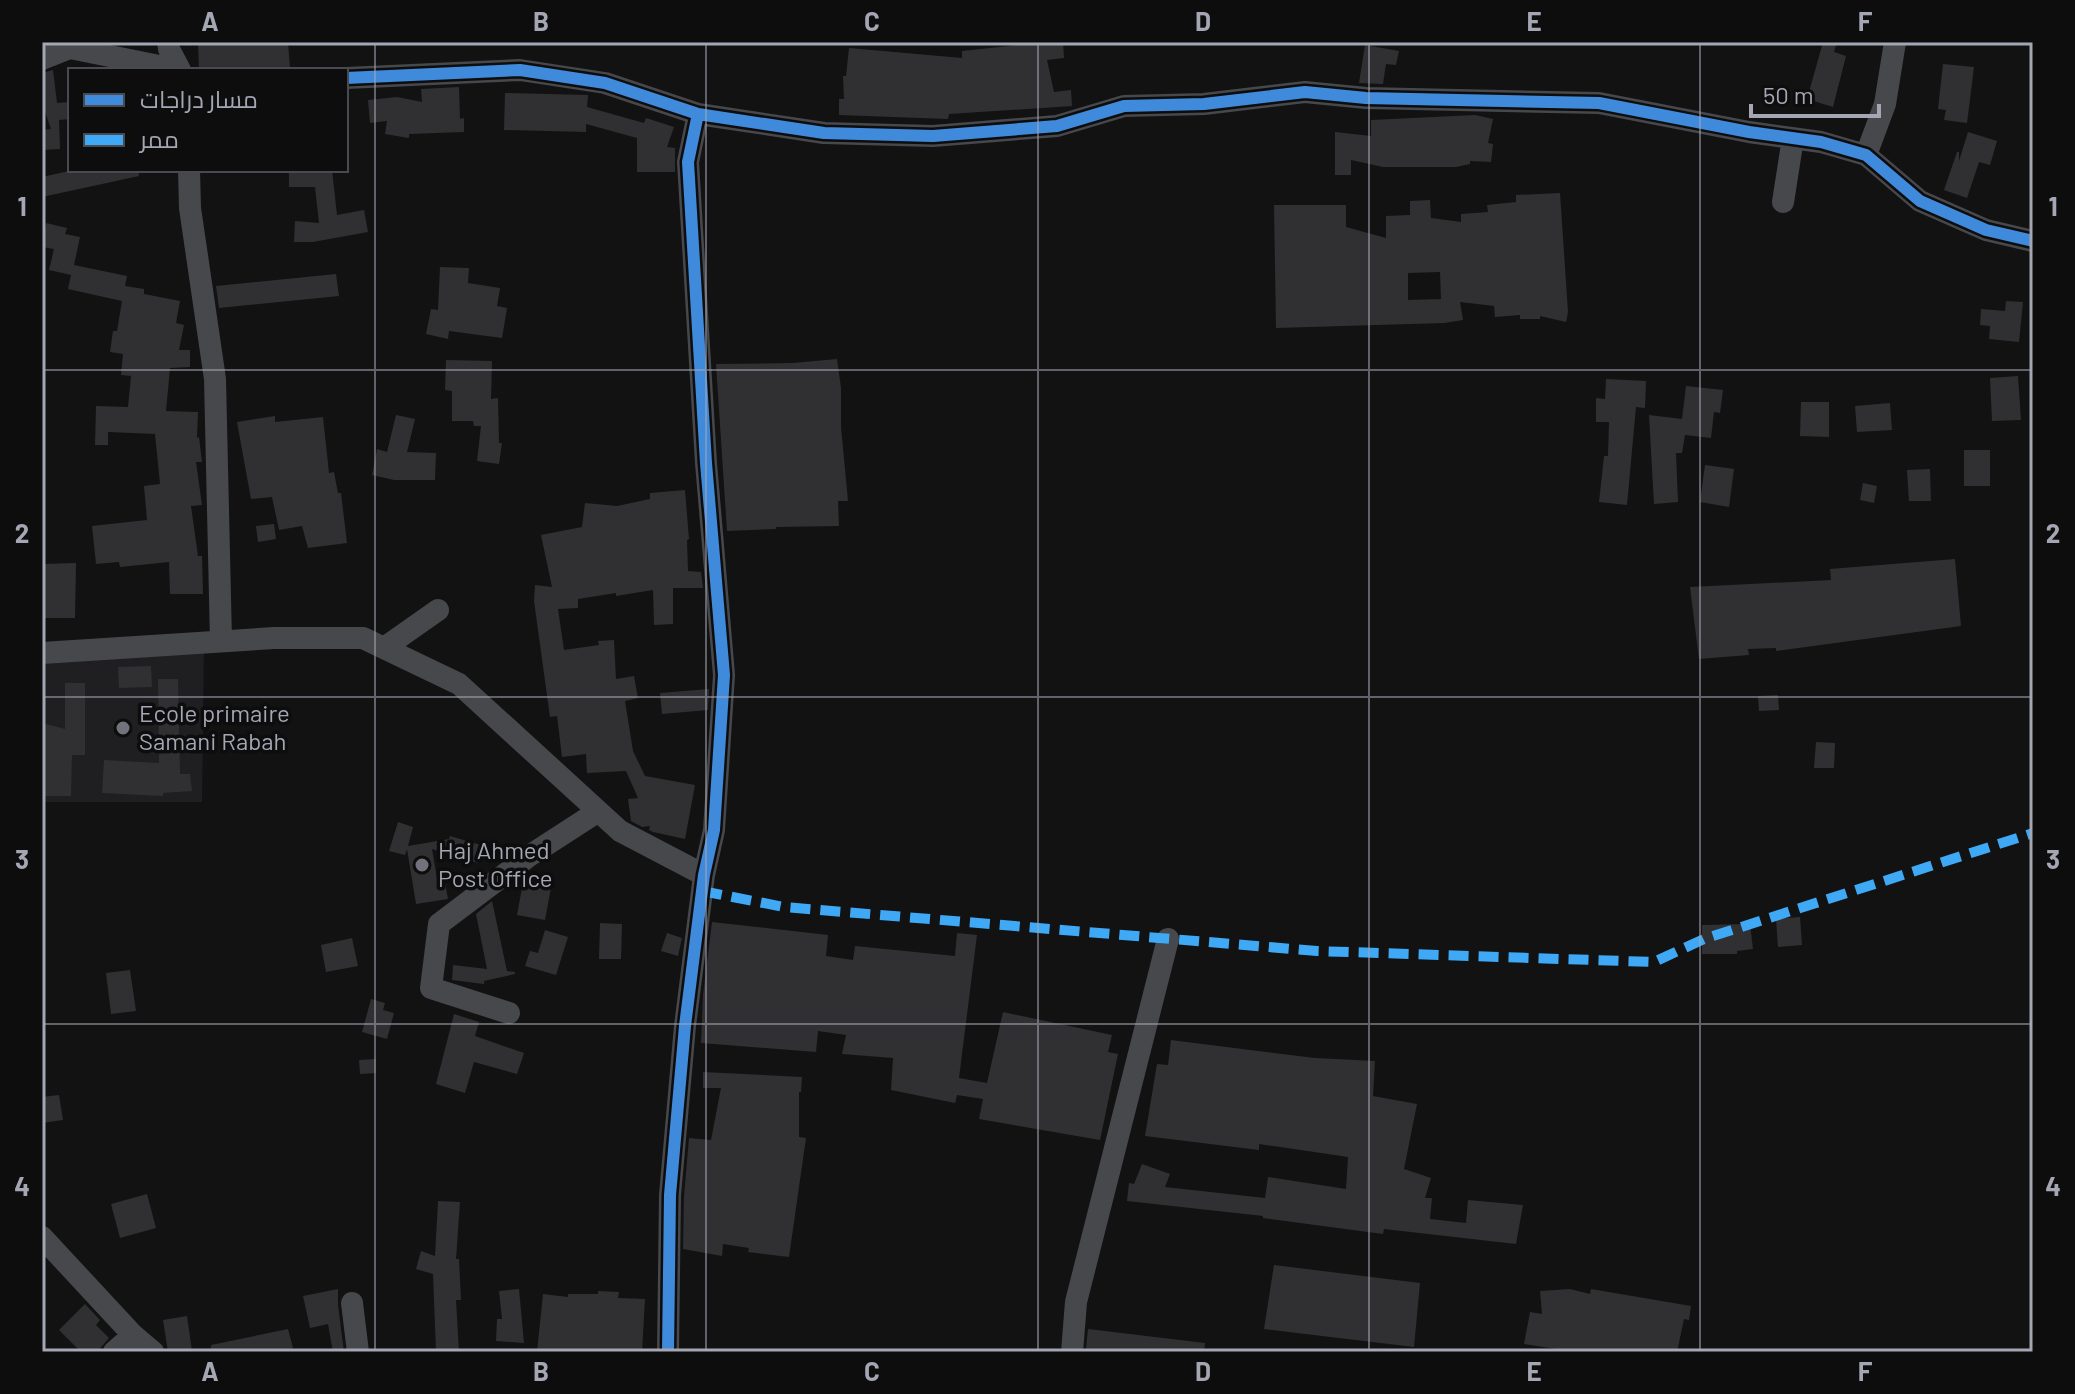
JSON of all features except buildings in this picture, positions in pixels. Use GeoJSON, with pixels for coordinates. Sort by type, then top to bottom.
{"type":"FeatureCollection","features":[{"type":"Feature","properties":{"kind":"street"},"geometry":{"type":"LineString","coordinates":[[168,42],[178,68]]}},
{"type":"Feature","properties":{"kind":"street"},"geometry":{"type":"LineString","coordinates":[[1866,155],[1885,104],[1895,42]]}},
{"type":"Feature","properties":{"kind":"street"},"geometry":{"type":"LineString","coordinates":[[60,49],[168,68]]}},
{"type":"Feature","properties":{"kind":"street"},"geometry":{"type":"LineString","coordinates":[[348,78],[520,70],[605,83],[698,114],[824,133],[933,136],[1057,126],[1124,106],[1204,104],[1305,92],[1366,98],[1599,103],[1821,142],[1866,155],[1920,201],[1986,230],[2033,241]]}},
{"type":"Feature","properties":{"kind":"street"},"geometry":{"type":"LineString","coordinates":[[668,1352],[670,1195],[685,1026],[704,875],[714,830],[724,675],[706,463],[688,162],[698,114]]}},
{"type":"Feature","properties":{"kind":"street"},"geometry":{"type":"LineString","coordinates":[[1783,202],[1793,138]]}},
{"type":"Feature","properties":{"kind":"street"},"geometry":{"type":"LineString","coordinates":[[189,172],[190,208],[215,379],[221,641]]}},
{"type":"Feature","properties":{"kind":"street"},"geometry":{"type":"LineString","coordinates":[[384,648],[438,610]]}},
{"type":"Feature","properties":{"kind":"street"},"geometry":{"type":"LineString","coordinates":[[42,653],[274,638],[363,638],[459,684],[620,831],[704,875]]}},
{"type":"Feature","properties":{"kind":"street"},"geometry":{"type":"LineString","coordinates":[[509,1013],[431,988],[439,924],[529,856],[597,812]]}},
{"type":"Feature","properties":{"kind":"street"},"geometry":{"type":"LineString","coordinates":[[1072,1352],[1076,1302],[1168,939]]}},
{"type":"Feature","properties":{"kind":"street"},"geometry":{"type":"LineString","coordinates":[[42,1237],[133,1335],[153,1352]]}},
{"type":"Feature","properties":{"kind":"street"},"geometry":{"type":"LineString","coordinates":[[352,1303],[358,1352]]}},
{"type":"Feature","properties":{"kind":"street"},"geometry":{"type":"LineString","coordinates":[[114,1352],[133,1335]]}},
{"type":"Feature","properties":{"kind":"shaded area","name":"Ecole primaire Samani Rabah"},"geometry":{"type":"Polygon","coordinates":[[[204,642],[202,802],[42,802],[42,653],[204,642]]]}},
{"type":"Feature","properties":{"kind":"marked path"},"geometry":{"type":"LineString","coordinates":[[702,891],[784,907],[1317,951],[1654,962],[1704,939],[2033,833]]}},
{"type":"Feature","properties":{"kind":"cycle path"},"geometry":{"type":"LineString","coordinates":[[348,78],[520,70],[605,83],[698,114],[824,133],[933,136],[1057,126],[1124,106],[1204,104],[1305,92],[1366,98],[1599,103],[1749,132],[1821,142],[1866,155],[1920,201],[1986,230],[2033,241]]}},
{"type":"Feature","properties":{"kind":"cycle path"},"geometry":{"type":"LineString","coordinates":[[668,1352],[670,1195],[685,1026],[704,875],[714,830],[724,675],[706,463],[688,162],[698,114]]}},
{"type":"Feature","properties":{"kind":"place","name":"Ecole primaire Samani Rabah"},"geometry":{"type":"Point","coordinates":[123,728]}},
{"type":"Feature","properties":{"kind":"place","name":"Haj Ahmed Post Office"},"geometry":{"type":"Point","coordinates":[422,865]}}]}
